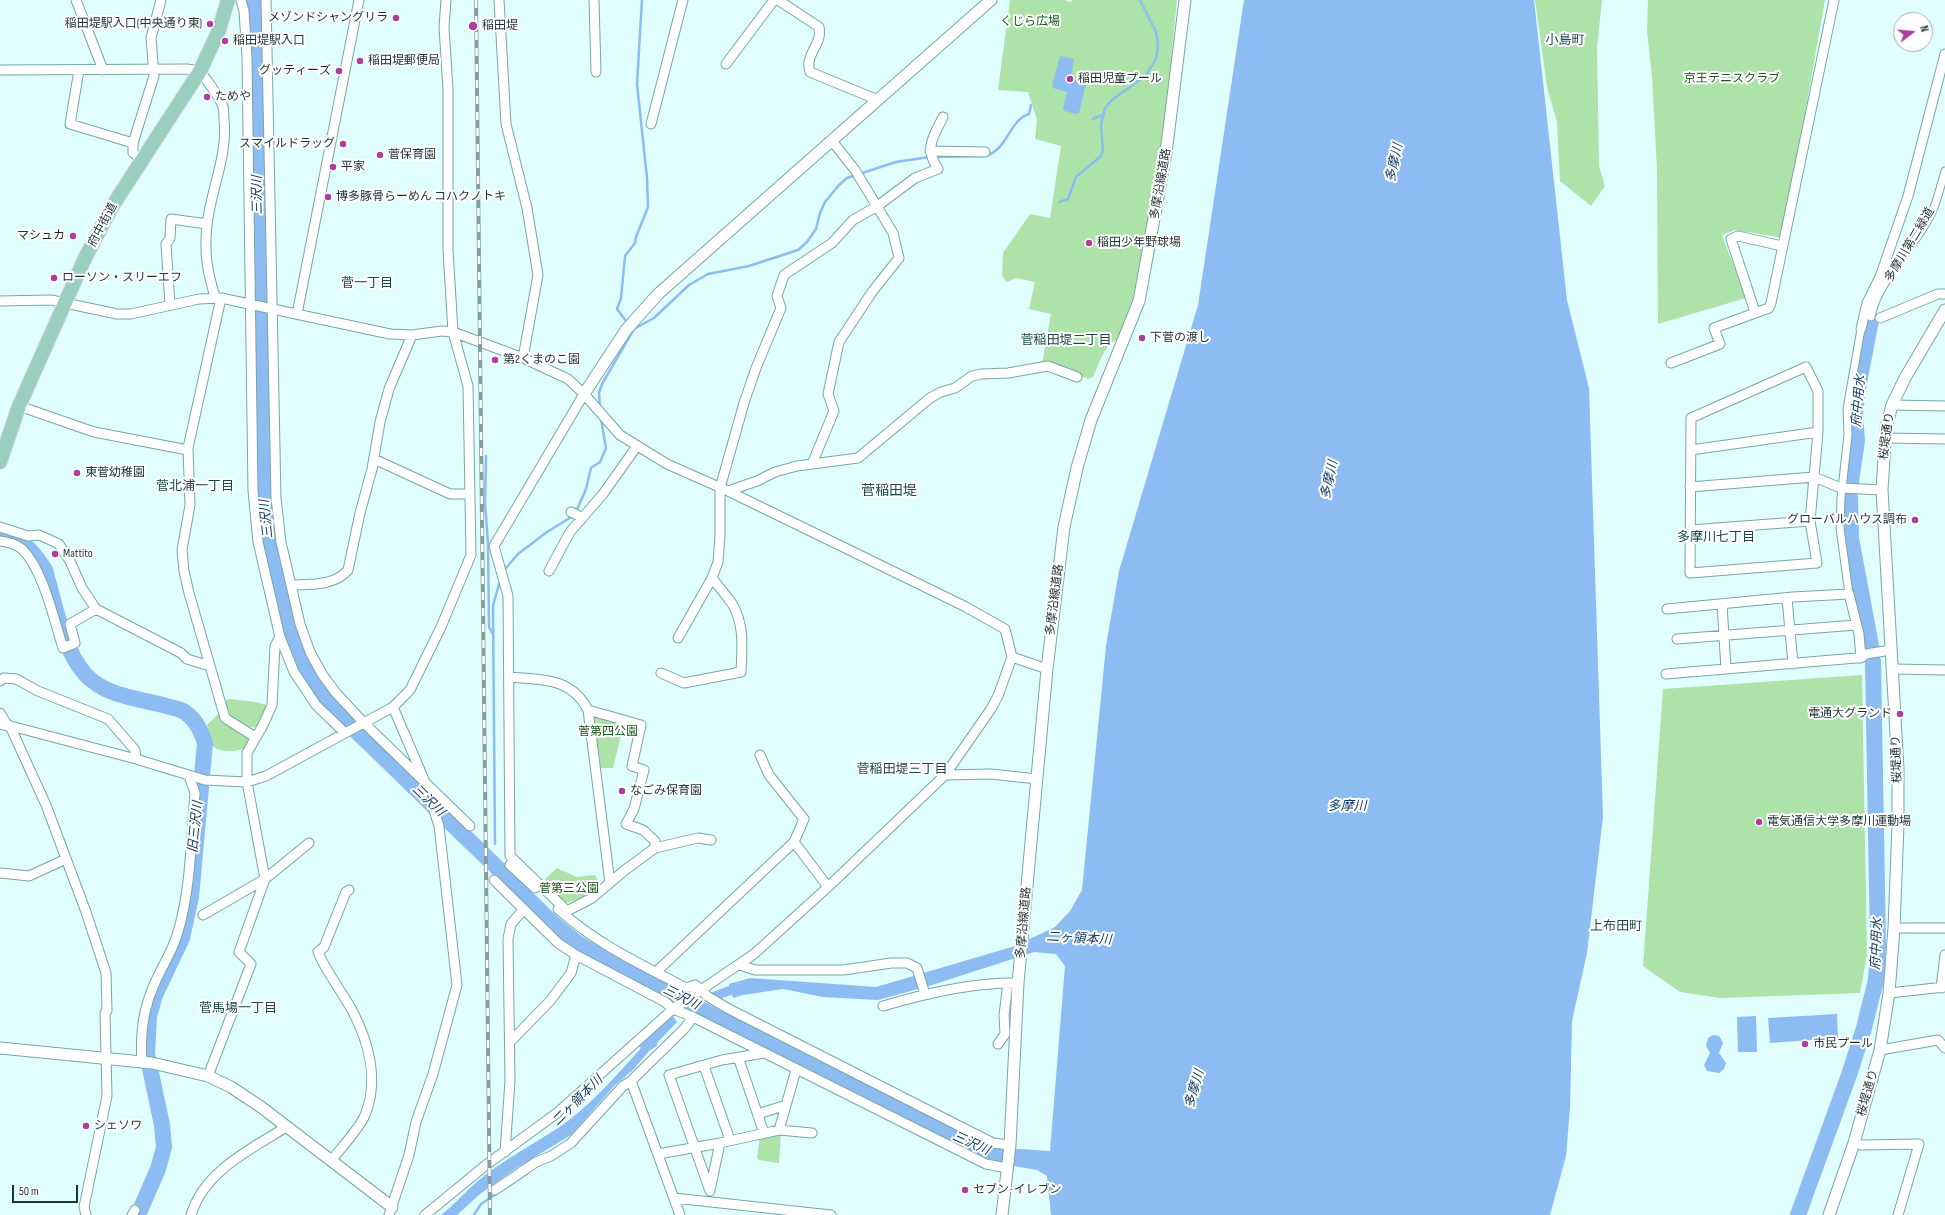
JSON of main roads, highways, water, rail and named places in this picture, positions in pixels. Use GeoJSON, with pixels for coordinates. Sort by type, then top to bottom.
{"type":"FeatureCollection","features":[{"type":"Feature","properties":{"kind":"main road","name":"府中街道"},"geometry":{"type":"LineString","coordinates":[[0,462],[19,406],[64,304],[113,205],[200,71],[219,30],[228,0]]}},
{"type":"Feature","properties":{"kind":"water","name":"多摩川"},"geometry":{"type":"Polygon","coordinates":[[[1244,0],[1534,0],[1567,300],[1589,388],[1603,817],[1587,953],[1572,1021],[1570,1108],[1566,1156],[1550,1215],[1051,1215],[1047,1176],[1037,1170],[979,1160],[585,957],[560,939],[491,873],[492,853],[559,918],[580,935],[620,959],[990,1147],[1050,1151],[1065,966],[1056,954],[1034,952],[929,986],[878,1000],[823,997],[783,989],[733,998],[729,984],[750,978],[876,987],[1015,946],[1055,927],[1070,911],[1082,890],[1106,646],[1119,571],[1198,305],[1244,0]]]}},
{"type":"Feature","properties":{"kind":"water"},"geometry":{"type":"Polygon","coordinates":[[[1060,56],[1074,59],[1071,78],[1085,82],[1086,84],[1079,113],[1076,114],[1064,111],[1063,108],[1067,92],[1053,88],[1052,85],[1060,56]]]}},
{"type":"Feature","properties":{"kind":"water"},"geometry":{"type":"Polygon","coordinates":[[[1837,1014],[1838,1038],[1770,1043],[1768,1018],[1837,1014]]]}},
{"type":"Feature","properties":{"kind":"water"},"geometry":{"type":"Polygon","coordinates":[[[673,1016],[677,1022],[657,1043],[657,1046],[649,1051],[633,1070],[614,1086],[571,1135],[518,1167],[480,1194],[457,1215],[441,1215],[488,1173],[558,1128],[580,1111],[602,1091],[641,1048],[638,1046],[673,1016]]]}},
{"type":"Feature","properties":{"kind":"water"},"geometry":{"type":"Polygon","coordinates":[[[1756,1016],[1757,1052],[1738,1052],[1737,1017],[1756,1016]]]}},
{"type":"Feature","properties":{"kind":"water"},"geometry":{"type":"Polygon","coordinates":[[[1713,1035],[1719,1036],[1723,1043],[1719,1053],[1726,1063],[1724,1069],[1719,1073],[1707,1071],[1704,1065],[1710,1053],[1706,1046],[1708,1038],[1713,1035]]]}},
{"type":"Feature","properties":{"kind":"waterway","name":"三沢川"},"geometry":{"type":"LineString","coordinates":[[253,0],[265,518],[285,617],[298,655],[306,672],[320,694],[348,724],[507,877]]}},
{"type":"Feature","properties":{"kind":"waterway"},"geometry":{"type":"LineString","coordinates":[[626,321],[617,309],[621,298],[625,256],[635,243],[648,207],[647,178],[637,84],[642,0]]}},
{"type":"Feature","properties":{"kind":"waterway"},"geometry":{"type":"LineString","coordinates":[[1059,202],[1068,199],[1076,177],[1101,156],[1103,150],[1101,125],[1105,108],[1112,100],[1146,75],[1156,59],[1158,44],[1156,32],[1140,0]]}},
{"type":"Feature","properties":{"kind":"waterway"},"geometry":{"type":"LineString","coordinates":[[934,157],[985,156],[993,153],[1004,142],[1017,122],[1022,117],[1029,114],[1031,105]]}},
{"type":"Feature","properties":{"kind":"waterway"},"geometry":{"type":"LineString","coordinates":[[1093,119],[1102,115]]}},
{"type":"Feature","properties":{"kind":"waterway"},"geometry":{"type":"LineString","coordinates":[[600,408],[599,393],[602,384],[634,329],[654,318],[689,285],[708,274],[749,266],[798,250],[807,242],[816,229],[820,213],[825,202],[847,178],[896,162],[929,157]]}},
{"type":"Feature","properties":{"kind":"waterway","name":"府中用水"},"geometry":{"type":"LineString","coordinates":[[1851,481],[1857,441],[1855,414],[1858,388],[1871,320]]}},
{"type":"Feature","properties":{"kind":"waterway"},"geometry":{"type":"LineString","coordinates":[[576,512],[586,489],[591,468],[600,462],[606,448],[601,419]]}},
{"type":"Feature","properties":{"kind":"waterway"},"geometry":{"type":"LineString","coordinates":[[486,456],[485,503],[488,544],[489,627],[492,633]]}},
{"type":"Feature","properties":{"kind":"waterway","name":"府中用水"},"geometry":{"type":"LineString","coordinates":[[1850,497],[1851,538],[1871,646]]}},
{"type":"Feature","properties":{"kind":"waterway"},"geometry":{"type":"LineString","coordinates":[[506,568],[518,554],[547,532],[573,516]]}},
{"type":"Feature","properties":{"kind":"waterway","name":"旧三沢川"},"geometry":{"type":"LineString","coordinates":[[0,535],[22,543],[36,556],[45,570],[65,639],[70,652],[85,674],[93,681],[111,692],[183,711],[191,717],[197,725],[205,743],[191,897],[182,938],[155,995],[149,1016],[147,1054],[162,1125],[164,1147],[158,1169],[138,1215]]}},
{"type":"Feature","properties":{"kind":"waterway"},"geometry":{"type":"LineString","coordinates":[[495,844],[493,606],[499,584]]}},
{"type":"Feature","properties":{"kind":"waterway","name":"府中用水"},"geometry":{"type":"LineString","coordinates":[[1798,1215],[1849,1075],[1864,1028],[1876,980],[1878,946],[1873,661]]}},
{"type":"Feature","properties":{"kind":"waterway","name":"二ヶ領本川"},"geometry":{"type":"LineString","coordinates":[[715,996],[742,986]]}},
{"type":"Feature","properties":{"kind":"waterway"},"geometry":{"type":"LineString","coordinates":[[474,1215],[481,1204],[528,1173]]}},
{"type":"Feature","properties":{"kind":"railway"},"geometry":{"type":"LineString","coordinates":[[476,0],[490,1215]]}},
{"type":"Feature","properties":{"kind":"place","name":"メゾンドシャングリラ"},"geometry":{"type":"Point","coordinates":[396,18]}},
{"type":"Feature","properties":{"kind":"place","name":"稲田堤駅入口(中央通り東)"},"geometry":{"type":"Point","coordinates":[210,24]}},
{"type":"Feature","properties":{"kind":"place","name":"稲田堤"},"geometry":{"type":"Point","coordinates":[473,26]}},
{"type":"Feature","properties":{"kind":"place","name":"稲田堤駅入口"},"geometry":{"type":"Point","coordinates":[225,41]}},
{"type":"Feature","properties":{"kind":"place","name":"稲田堤郵便局"},"geometry":{"type":"Point","coordinates":[360,61]}},
{"type":"Feature","properties":{"kind":"place","name":"グッティーズ"},"geometry":{"type":"Point","coordinates":[339,71]}},
{"type":"Feature","properties":{"kind":"place","name":"稲田児童プール"},"geometry":{"type":"Point","coordinates":[1070,79]}},
{"type":"Feature","properties":{"kind":"place","name":"ためや"},"geometry":{"type":"Point","coordinates":[207,97]}},
{"type":"Feature","properties":{"kind":"place","name":"スマイルドラッグ"},"geometry":{"type":"Point","coordinates":[343,144]}},
{"type":"Feature","properties":{"kind":"place","name":"菅保育園"},"geometry":{"type":"Point","coordinates":[380,155]}},
{"type":"Feature","properties":{"kind":"place","name":"平家"},"geometry":{"type":"Point","coordinates":[333,167]}},
{"type":"Feature","properties":{"kind":"place","name":"博多豚骨らーめん コハクノトキ"},"geometry":{"type":"Point","coordinates":[328,197]}},
{"type":"Feature","properties":{"kind":"place","name":"マシュカ"},"geometry":{"type":"Point","coordinates":[73,236]}},
{"type":"Feature","properties":{"kind":"place","name":"稲田少年野球場"},"geometry":{"type":"Point","coordinates":[1089,243]}},
{"type":"Feature","properties":{"kind":"place","name":"ローソン・スリーエフ"},"geometry":{"type":"Point","coordinates":[54,278]}},
{"type":"Feature","properties":{"kind":"place","name":"下菅の渡し"},"geometry":{"type":"Point","coordinates":[1142,338]}},
{"type":"Feature","properties":{"kind":"place","name":"第2くまのこ園"},"geometry":{"type":"Point","coordinates":[495,360]}},
{"type":"Feature","properties":{"kind":"place","name":"東菅幼稚園"},"geometry":{"type":"Point","coordinates":[77,473]}},
{"type":"Feature","properties":{"kind":"place","name":"グローバルハウス調布"},"geometry":{"type":"Point","coordinates":[1915,520]}},
{"type":"Feature","properties":{"kind":"place","name":"Mattito"},"geometry":{"type":"Point","coordinates":[55,554]}},
{"type":"Feature","properties":{"kind":"place","name":"電通大グランド"},"geometry":{"type":"Point","coordinates":[1900,714]}},
{"type":"Feature","properties":{"kind":"place","name":"なごみ保育園"},"geometry":{"type":"Point","coordinates":[622,791]}},
{"type":"Feature","properties":{"kind":"place","name":"電気通信大学多摩川運動場"},"geometry":{"type":"Point","coordinates":[1759,822]}},
{"type":"Feature","properties":{"kind":"place","name":"市民プール"},"geometry":{"type":"Point","coordinates":[1805,1044]}},
{"type":"Feature","properties":{"kind":"place","name":"シェソワ"},"geometry":{"type":"Point","coordinates":[86,1126]}},
{"type":"Feature","properties":{"kind":"place","name":"セブン-イレブン"},"geometry":{"type":"Point","coordinates":[965,1190]}},
{"type":"Feature","properties":{"kind":"district","name":"小島町"},"geometry":{"type":"Point","coordinates":[1565,41]}},
{"type":"Feature","properties":{"kind":"district","name":"菅一丁目"},"geometry":{"type":"Point","coordinates":[367,284]}},
{"type":"Feature","properties":{"kind":"district","name":"菅稲田堤二丁目"},"geometry":{"type":"Point","coordinates":[1066,341]}},
{"type":"Feature","properties":{"kind":"district","name":"菅北浦一丁目"},"geometry":{"type":"Point","coordinates":[195,487]}},
{"type":"Feature","properties":{"kind":"district","name":"菅稲田堤"},"geometry":{"type":"Point","coordinates":[889,491]}},
{"type":"Feature","properties":{"kind":"district","name":"多摩川七丁目"},"geometry":{"type":"Point","coordinates":[1716,538]}},
{"type":"Feature","properties":{"kind":"district","name":"菅稲田堤三丁目"},"geometry":{"type":"Point","coordinates":[902,770]}},
{"type":"Feature","properties":{"kind":"district","name":"上布田町"},"geometry":{"type":"Point","coordinates":[1616,927]}},
{"type":"Feature","properties":{"kind":"district","name":"菅馬場一丁目"},"geometry":{"type":"Point","coordinates":[238,1009]}},
{"type":"Feature","properties":{"kind":"park label","name":"くじら広場"},"geometry":{"type":"Point","coordinates":[1030,22]}},
{"type":"Feature","properties":{"kind":"park label","name":"京王テニスクラブ"},"geometry":{"type":"Point","coordinates":[1732,79]}},
{"type":"Feature","properties":{"kind":"park label","name":"菅第四公園"},"geometry":{"type":"Point","coordinates":[608,732]}},
{"type":"Feature","properties":{"kind":"park label","name":"菅第三公園"},"geometry":{"type":"Point","coordinates":[569,889]}}]}
